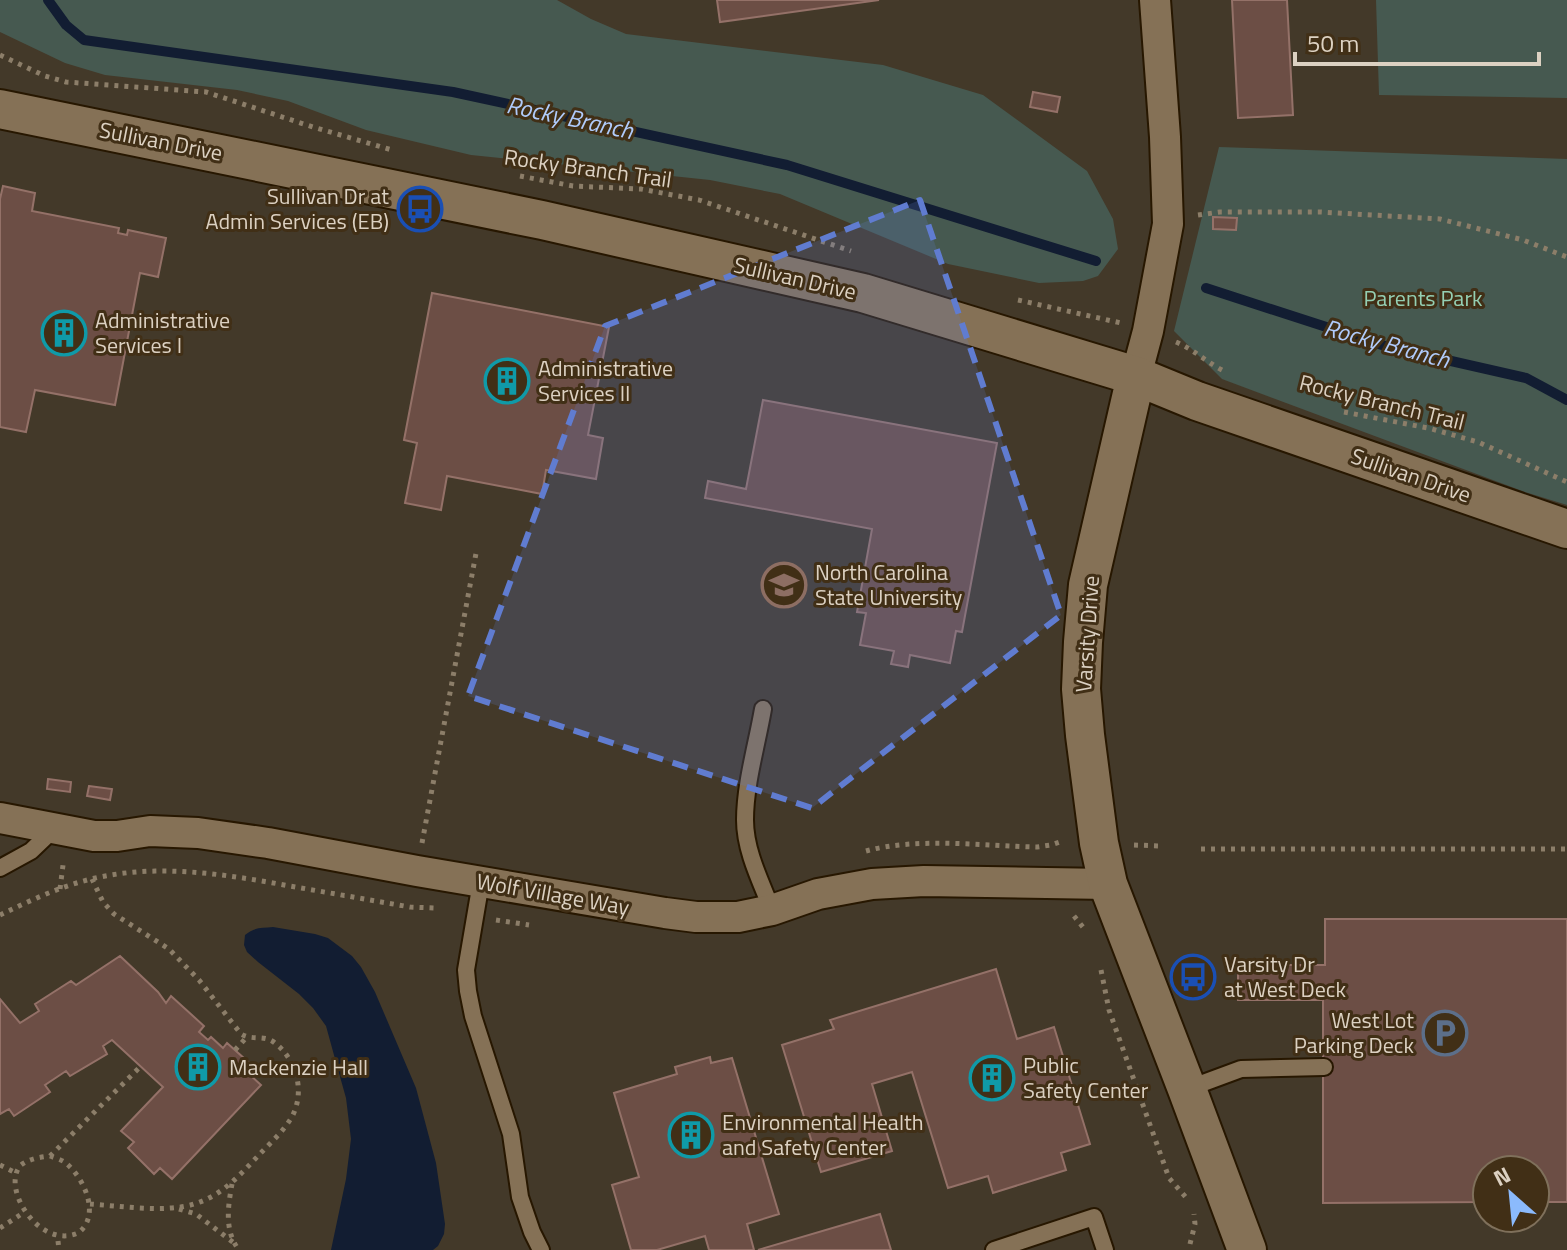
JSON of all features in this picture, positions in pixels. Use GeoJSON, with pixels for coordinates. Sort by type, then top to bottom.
{"type":"FeatureCollection","features":[{"type":"Feature","properties":{"kind":"street","name":"Varsity Drive"},"geometry":{"type":"LineString","coordinates":[[1155,0],[1168,224],[1148,331],[1088,585],[1081,689],[1099,843],[1108,884],[1247,1250]]}},
{"type":"Feature","properties":{"kind":"street","name":"Sullivan Drive"},"geometry":{"type":"LineString","coordinates":[[0,109],[528,217],[863,293],[1136,376],[1197,401],[1567,529]]}},
{"type":"Feature","properties":{"kind":"street","name":"Wolf Village Way"},"geometry":{"type":"LineString","coordinates":[[0,818],[94,836],[150,831],[198,833],[696,917],[738,917],[772,910],[818,894],[872,884],[924,881],[1108,884]]}},
{"type":"Feature","properties":{"kind":"lane"},"geometry":{"type":"LineString","coordinates":[[763,709],[745,822],[750,853],[772,910]]}},
{"type":"Feature","properties":{"kind":"lane"},"geometry":{"type":"LineString","coordinates":[[0,868],[31,851],[54,829]]}},
{"type":"Feature","properties":{"kind":"lane"},"geometry":{"type":"LineString","coordinates":[[481,882],[466,970],[468,991],[473,1016],[511,1134],[520,1197],[541,1250]]}},
{"type":"Feature","properties":{"kind":"lane"},"geometry":{"type":"LineString","coordinates":[[1187,1089],[1241,1069],[1324,1067]]}},
{"type":"Feature","properties":{"kind":"lane"},"geometry":{"type":"LineString","coordinates":[[994,1250],[1094,1217],[1105,1250]]}},
{"type":"Feature","properties":{"kind":"path"},"geometry":{"type":"LineString","coordinates":[[0,55],[66,82],[206,92],[401,153]]}},
{"type":"Feature","properties":{"kind":"path","name":"Rocky Branch Trail"},"geometry":{"type":"LineString","coordinates":[[510,175],[573,186],[641,189],[699,200],[854,252]]}},
{"type":"Feature","properties":{"kind":"path"},"geometry":{"type":"LineString","coordinates":[[1193,216],[1220,212],[1320,212],[1440,219],[1523,240],[1567,257]]}},
{"type":"Feature","properties":{"kind":"path"},"geometry":{"type":"LineString","coordinates":[[1014,300],[1122,323]]}},
{"type":"Feature","properties":{"kind":"path"},"geometry":{"type":"LineString","coordinates":[[1192,348],[1208,363],[1234,376]]}},
{"type":"Feature","properties":{"kind":"path","name":"Rocky Branch Trail"},"geometry":{"type":"LineString","coordinates":[[1330,409],[1428,428],[1478,442],[1567,482]]}},
{"type":"Feature","properties":{"kind":"path"},"geometry":{"type":"LineString","coordinates":[[410,907],[477,548]]}},
{"type":"Feature","properties":{"kind":"path"},"geometry":{"type":"LineString","coordinates":[[1129,845],[1161,846]]}},
{"type":"Feature","properties":{"kind":"path"},"geometry":{"type":"LineString","coordinates":[[1201,849],[1567,849]]}},
{"type":"Feature","properties":{"kind":"path"},"geometry":{"type":"LineString","coordinates":[[60,889],[63,865]]}},
{"type":"Feature","properties":{"kind":"path"},"geometry":{"type":"LineString","coordinates":[[0,915],[41,895],[92,879],[135,872],[182,870],[231,875],[410,907],[439,908]]}},
{"type":"Feature","properties":{"kind":"path"},"geometry":{"type":"LineString","coordinates":[[92,879],[103,902],[114,914],[169,949],[199,980],[246,1038],[270,1039],[285,1053],[297,1075],[298,1098],[286,1126],[232,1183],[215,1196],[178,1209]]}},
{"type":"Feature","properties":{"kind":"path"},"geometry":{"type":"LineString","coordinates":[[1074,916],[1089,933]]}},
{"type":"Feature","properties":{"kind":"path"},"geometry":{"type":"LineString","coordinates":[[1098,956],[1109,1010],[1169,1178],[1187,1198],[1194,1213],[1190,1244]]}},
{"type":"Feature","properties":{"kind":"path"},"geometry":{"type":"LineString","coordinates":[[235,1050],[246,1038]]}},
{"type":"Feature","properties":{"kind":"path"},"geometry":{"type":"LineString","coordinates":[[50,1156],[141,1066]]}},
{"type":"Feature","properties":{"kind":"path"},"geometry":{"type":"LineString","coordinates":[[50,1156],[66,1162],[80,1181],[90,1204],[87,1225],[67,1240],[41,1236],[20,1215],[14,1201],[14,1172],[35,1158],[50,1156]]}},
{"type":"Feature","properties":{"kind":"path"},"geometry":{"type":"LineString","coordinates":[[0,1165],[14,1172]]}},
{"type":"Feature","properties":{"kind":"path"},"geometry":{"type":"LineString","coordinates":[[232,1183],[228,1206],[229,1227],[239,1250]]}},
{"type":"Feature","properties":{"kind":"path"},"geometry":{"type":"LineString","coordinates":[[90,1204],[178,1209],[196,1214],[235,1244]]}},
{"type":"Feature","properties":{"kind":"path"},"geometry":{"type":"LineString","coordinates":[[0,1228],[20,1215]]}},
{"type":"Feature","properties":{"kind":"path"},"geometry":{"type":"LineString","coordinates":[[58,1241],[59,1250]]}},
{"type":"Feature","properties":{"kind":"highlighted area"},"geometry":{"type":"Polygon","coordinates":[[[920,200],[1061,615],[812,808],[468,696],[605,326],[920,200]]]}},
{"type":"Feature","properties":{"kind":"shaded area","name":"North Carolina State University"},"geometry":{"type":"Polygon","coordinates":[[[0,0],[1567,0],[1567,1250],[0,1250],[0,0]]]}},
{"type":"Feature","properties":{"kind":"green space"},"geometry":{"type":"Polygon","coordinates":[[[0,0],[557,0],[626,34],[883,65],[983,95],[1087,171],[1113,219],[1118,249],[1098,276],[1083,281],[1039,283],[948,264],[780,194],[710,180],[471,155],[366,130],[288,101],[237,90],[105,75],[65,63],[0,32],[0,0]]]}},
{"type":"Feature","properties":{"kind":"green space"},"geometry":{"type":"Polygon","coordinates":[[[1376,0],[1567,0],[1567,98],[1379,95],[1376,0]]]}},
{"type":"Feature","properties":{"kind":"green space","name":"Parents Park"},"geometry":{"type":"Polygon","coordinates":[[[1219,147],[1567,159],[1567,505],[1222,379],[1174,331],[1219,147]]]}},
{"type":"Feature","properties":{"kind":"water"},"geometry":{"type":"Polygon","coordinates":[[[273,927],[328,938],[352,956],[375,992],[416,1088],[436,1163],[445,1224],[444,1234],[433,1250],[331,1250],[351,1139],[346,1098],[326,1026],[299,994],[258,962],[244,945],[248,932],[273,927]]]}},
{"type":"Feature","properties":{"kind":"building"},"geometry":{"type":"Polygon","coordinates":[[[717,0],[879,0],[720,22],[717,0]]]}},
{"type":"Feature","properties":{"kind":"building"},"geometry":{"type":"Polygon","coordinates":[[[1232,0],[1287,0],[1293,115],[1238,118],[1232,0]]]}},
{"type":"Feature","properties":{"kind":"building"},"geometry":{"type":"Polygon","coordinates":[[[1033,92],[1060,97],[1057,112],[1030,107],[1033,92]]]}},
{"type":"Feature","properties":{"kind":"building","name":"Administrative Services I"},"geometry":{"type":"Polygon","coordinates":[[[3,186],[35,193],[32,211],[119,228],[118,233],[127,235],[128,230],[166,238],[158,277],[140,273],[115,405],[35,390],[26,432],[0,427],[0,199],[3,186]]]}},
{"type":"Feature","properties":{"kind":"building"},"geometry":{"type":"Polygon","coordinates":[[[1213,217],[1237,218],[1236,230],[1213,229],[1213,217]]]}},
{"type":"Feature","properties":{"kind":"building","name":"Administrative Services II"},"geometry":{"type":"Polygon","coordinates":[[[432,293],[609,327],[588,435],[603,438],[596,479],[546,470],[542,494],[447,476],[441,510],[405,503],[417,443],[404,440],[432,293]]]}},
{"type":"Feature","properties":{"kind":"building"},"geometry":{"type":"Polygon","coordinates":[[[763,400],[997,443],[962,632],[956,631],[950,663],[910,655],[908,667],[891,664],[894,651],[860,645],[866,613],[857,612],[872,529],[705,498],[708,481],[746,489],[763,400]]]}},
{"type":"Feature","properties":{"kind":"building"},"geometry":{"type":"Polygon","coordinates":[[[48,779],[71,782],[70,792],[47,789],[48,779]]]}},
{"type":"Feature","properties":{"kind":"building"},"geometry":{"type":"Polygon","coordinates":[[[89,786],[112,789],[110,800],[87,796],[89,786]]]}},
{"type":"Feature","properties":{"kind":"building","name":"West Lot Parking Deck"},"geometry":{"type":"Polygon","coordinates":[[[1325,919],[1567,919],[1567,1202],[1551,1202],[1551,1154],[1471,1154],[1471,1202],[1323,1203],[1323,1000],[1238,1000],[1238,965],[1325,965],[1325,919]]]}},
{"type":"Feature","properties":{"kind":"building","name":"Mackenzie Hall"},"geometry":{"type":"Polygon","coordinates":[[[120,956],[166,1003],[171,996],[204,1026],[199,1032],[208,1040],[211,1037],[223,1048],[227,1043],[255,1068],[249,1074],[261,1085],[172,1179],[160,1168],[154,1174],[128,1148],[134,1142],[121,1131],[163,1087],[112,1040],[103,1046],[107,1054],[70,1076],[66,1071],[45,1085],[50,1092],[14,1116],[9,1109],[0,1114],[0,999],[20,1023],[39,1011],[35,1004],[71,981],[76,985],[120,956]]]}},
{"type":"Feature","properties":{"kind":"building","name":"Public Safety Center"},"geometry":{"type":"Polygon","coordinates":[[[996,969],[1017,1039],[1054,1027],[1090,1144],[1061,1153],[1066,1170],[993,1193],[988,1176],[948,1188],[912,1072],[872,1084],[892,1151],[821,1172],[782,1045],[834,1029],[830,1020],[996,969]]]}},
{"type":"Feature","properties":{"kind":"building","name":"Environmental Health and Safety Center"},"geometry":{"type":"Polygon","coordinates":[[[710,1057],[711,1063],[732,1058],[779,1214],[747,1224],[754,1250],[709,1250],[705,1236],[657,1250],[631,1250],[612,1185],[639,1177],[614,1093],[677,1074],[675,1067],[710,1057]]]}},
{"type":"Feature","properties":{"kind":"building","name":"Environmental Health and Safety Center"},"geometry":{"type":"Polygon","coordinates":[[[880,1214],[891,1250],[758,1250],[880,1214]]]}},
{"type":"Feature","properties":{"kind":"waterway","name":"Rocky Branch"},"geometry":{"type":"LineString","coordinates":[[48,0],[66,25],[84,40],[453,92],[787,165],[1096,261]]}},
{"type":"Feature","properties":{"kind":"waterway","name":"Rocky Branch"},"geometry":{"type":"LineString","coordinates":[[1206,288],[1385,346],[1526,378],[1567,400]]}},
{"type":"Feature","properties":{"kind":"place","name":"Sullivan Dr at Admin Services (EB)"},"geometry":{"type":"Point","coordinates":[420,209]}},
{"type":"Feature","properties":{"kind":"place","name":"Administrative Services I"},"geometry":{"type":"Point","coordinates":[64,333]}},
{"type":"Feature","properties":{"kind":"place","name":"Administrative Services II"},"geometry":{"type":"Point","coordinates":[507,381]}},
{"type":"Feature","properties":{"kind":"place","name":"North Carolina State University"},"geometry":{"type":"Point","coordinates":[784,585]}},
{"type":"Feature","properties":{"kind":"place","name":"Varsity Dr at West Deck"},"geometry":{"type":"Point","coordinates":[1193,977]}},
{"type":"Feature","properties":{"kind":"place","name":"West Lot Parking Deck"},"geometry":{"type":"Point","coordinates":[1445,1033]}},
{"type":"Feature","properties":{"kind":"place","name":"Mackenzie Hall"},"geometry":{"type":"Point","coordinates":[198,1067]}},
{"type":"Feature","properties":{"kind":"place","name":"Public Safety Center"},"geometry":{"type":"Point","coordinates":[992,1078]}},
{"type":"Feature","properties":{"kind":"place","name":"Environmental Health and Safety Center"},"geometry":{"type":"Point","coordinates":[691,1135]}}]}
